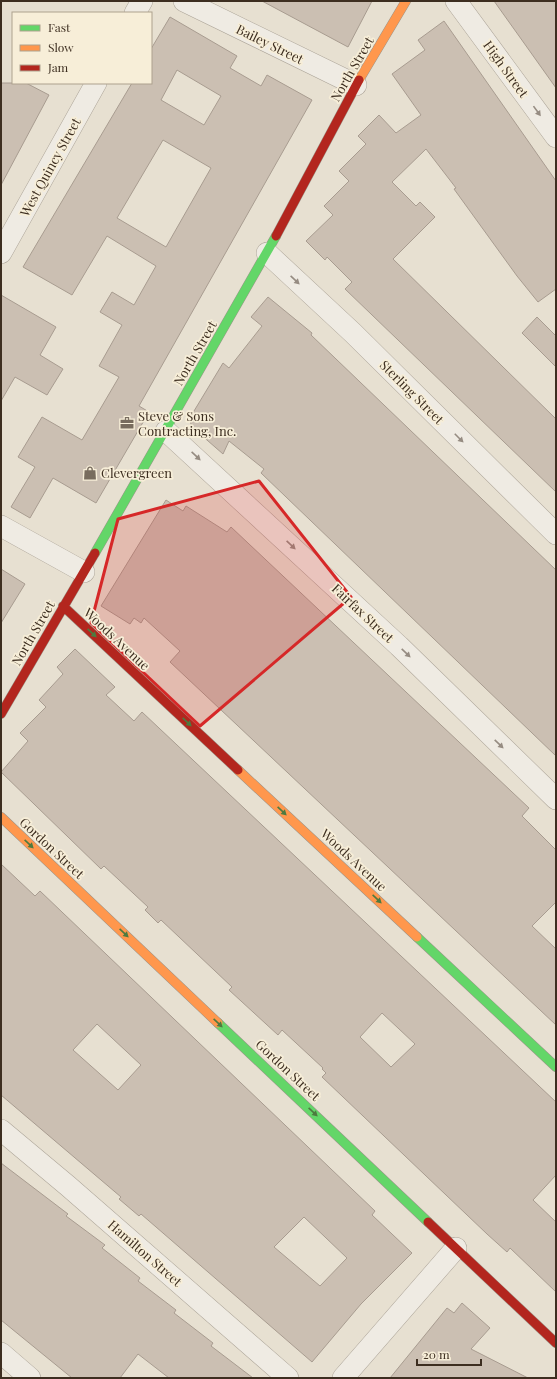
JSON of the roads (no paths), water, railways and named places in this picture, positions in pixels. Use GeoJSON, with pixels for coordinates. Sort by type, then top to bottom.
{"type":"FeatureCollection","features":[{"type":"Feature","properties":{"kind":"street"},"geometry":{"type":"LineString","coordinates":[[136,12],[142,1]]}},
{"type":"Feature","properties":{"kind":"street","name":"Bailey Street"},"geometry":{"type":"LineString","coordinates":[[184,1],[356,86]]}},
{"type":"Feature","properties":{"kind":"street","name":"North Street"},"geometry":{"type":"LineString","coordinates":[[1,714],[166,431],[267,253],[356,86],[406,1]]}},
{"type":"Feature","properties":{"kind":"street","name":"High Street"},"geometry":{"type":"LineString","coordinates":[[456,1],[556,138]]}},
{"type":"Feature","properties":{"kind":"street","name":"West Quincy Street"},"geometry":{"type":"LineString","coordinates":[[2,251],[95,84]]}},
{"type":"Feature","properties":{"kind":"street","name":"Sterling Street"},"geometry":{"type":"LineString","coordinates":[[267,253],[353,333],[556,534]]}},
{"type":"Feature","properties":{"kind":"street","name":"Fairfax Street"},"geometry":{"type":"LineString","coordinates":[[166,431],[399,646],[556,799]]}},
{"type":"Feature","properties":{"kind":"street"},"geometry":{"type":"LineString","coordinates":[[1,526],[84,572]]}},
{"type":"Feature","properties":{"kind":"street","name":"Woods Avenue"},"geometry":{"type":"LineString","coordinates":[[63,606],[556,1067]]}},
{"type":"Feature","properties":{"kind":"street","name":"Gordon Street"},"geometry":{"type":"LineString","coordinates":[[1,817],[556,1343]]}},
{"type":"Feature","properties":{"kind":"street","name":"Hamilton Street"},"geometry":{"type":"LineString","coordinates":[[1,1130],[68,1186],[288,1378]]}},
{"type":"Feature","properties":{"kind":"street"},"geometry":{"type":"LineString","coordinates":[[343,1378],[456,1248]]}},
{"type":"Feature","properties":{"kind":"street"},"geometry":{"type":"LineString","coordinates":[[1,1353],[19,1375]]}},
{"type":"Feature","properties":{"kind":"place","name":"Steve & Sons Contracting, Inc."},"geometry":{"type":"Point","coordinates":[127,423]}},
{"type":"Feature","properties":{"kind":"place","name":"Clevergreen"},"geometry":{"type":"Point","coordinates":[90,473]}}]}
